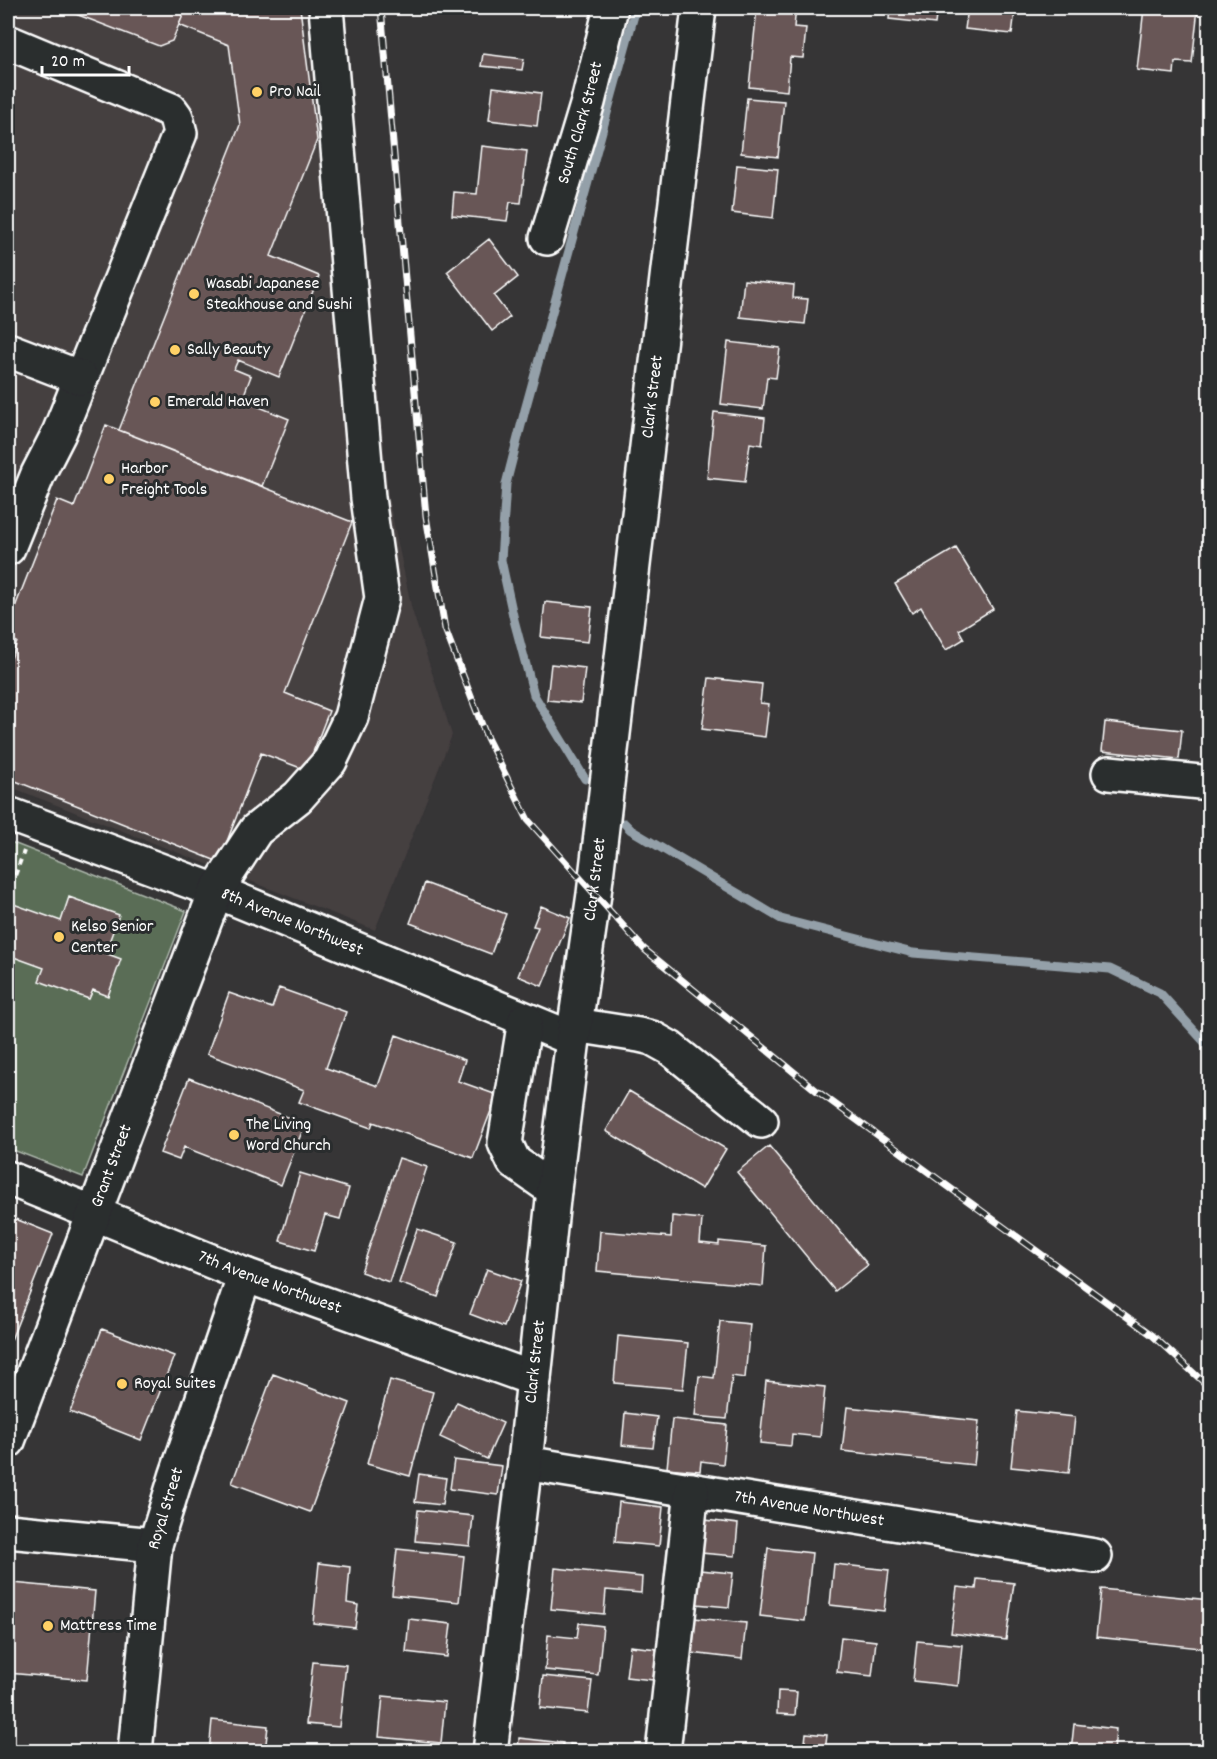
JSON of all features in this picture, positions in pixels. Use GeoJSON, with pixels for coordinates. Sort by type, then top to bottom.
{"type":"FeatureCollection","features":[{"type":"Feature","properties":{"kind":"street","name":"Grant Street"},"geometry":{"type":"LineString","coordinates":[[8,1441],[216,891],[256,830],[298,797],[330,761],[351,717],[381,598],[368,498],[326,8]]}},
{"type":"Feature","properties":{"kind":"street","name":"South Clark Street"},"geometry":{"type":"LineString","coordinates":[[547,238],[588,102],[611,8]]}},
{"type":"Feature","properties":{"kind":"street","name":"Clark Street"},"geometry":{"type":"LineString","coordinates":[[490,1752],[555,1190],[574,1032],[594,894],[699,8]]}},
{"type":"Feature","properties":{"kind":"street"},"geometry":{"type":"LineString","coordinates":[[8,42],[171,110],[180,125],[177,141],[59,433],[38,474],[8,548]]}},
{"type":"Feature","properties":{"kind":"street"},"geometry":{"type":"LineString","coordinates":[[8,350],[81,378]]}},
{"type":"Feature","properties":{"kind":"street"},"geometry":{"type":"LineString","coordinates":[[1109,773],[1209,783]]}},
{"type":"Feature","properties":{"kind":"street","name":"8th Avenue Northwest"},"geometry":{"type":"LineString","coordinates":[[21,819],[216,891],[525,1020],[574,1032],[639,1035],[661,1043],[761,1121]]}},
{"type":"Feature","properties":{"kind":"street"},"geometry":{"type":"LineString","coordinates":[[525,1020],[505,1143],[514,1162],[555,1190]]}},
{"type":"Feature","properties":{"kind":"street","name":"7th Avenue Northwest"},"geometry":{"type":"LineString","coordinates":[[8,1178],[245,1275],[534,1379]]}},
{"type":"Feature","properties":{"kind":"street","name":"Royal Street"},"geometry":{"type":"LineString","coordinates":[[135,1752],[155,1545],[245,1275]]}},
{"type":"Feature","properties":{"kind":"street","name":"7th Avenue Northwest"},"geometry":{"type":"LineString","coordinates":[[525,1462],[1095,1556]]}},
{"type":"Feature","properties":{"kind":"street"},"geometry":{"type":"LineString","coordinates":[[663,1752],[692,1490]]}},
{"type":"Feature","properties":{"kind":"street"},"geometry":{"type":"LineString","coordinates":[[8,1531],[155,1545]]}},
{"type":"Feature","properties":{"kind":"path"},"geometry":{"type":"LineString","coordinates":[[8,895],[21,819]]}},
{"type":"Feature","properties":{"kind":"shaded area"},"geometry":{"type":"Polygon","coordinates":[[[8,8],[345,8],[388,496],[412,610],[452,735],[375,930],[8,786],[8,8]]]}},
{"type":"Feature","properties":{"kind":"green space"},"geometry":{"type":"Polygon","coordinates":[[[8,841],[186,911],[83,1177],[8,1148],[8,841]]]}},
{"type":"Feature","properties":{"kind":"building"},"geometry":{"type":"Polygon","coordinates":[[[60,8],[186,8],[172,41],[159,46],[60,8]]]}},
{"type":"Feature","properties":{"kind":"building"},"geometry":{"type":"Polygon","coordinates":[[[186,8],[300,8],[317,140],[271,256],[319,276],[279,377],[238,360],[234,369],[251,376],[242,400],[289,419],[262,486],[119,430],[240,125],[229,45],[179,25],[186,8]]]}},
{"type":"Feature","properties":{"kind":"building"},"geometry":{"type":"Polygon","coordinates":[[[757,8],[796,8],[794,27],[806,28],[803,58],[790,57],[787,91],[749,87],[757,8]]]}},
{"type":"Feature","properties":{"kind":"building"},"geometry":{"type":"Polygon","coordinates":[[[890,8],[937,8],[935,24],[889,19],[890,8]]]}},
{"type":"Feature","properties":{"kind":"building"},"geometry":{"type":"Polygon","coordinates":[[[968,8],[1038,8],[1037,13],[1015,11],[1012,34],[965,29],[968,8]]]}},
{"type":"Feature","properties":{"kind":"building"},"geometry":{"type":"Polygon","coordinates":[[[1144,8],[1198,8],[1192,63],[1175,62],[1174,74],[1137,70],[1144,8]]]}},
{"type":"Feature","properties":{"kind":"building"},"geometry":{"type":"Polygon","coordinates":[[[483,54],[524,59],[522,70],[481,66],[483,54]]]}},
{"type":"Feature","properties":{"kind":"building"},"geometry":{"type":"Polygon","coordinates":[[[493,87],[541,93],[537,126],[489,120],[493,87]]]}},
{"type":"Feature","properties":{"kind":"building"},"geometry":{"type":"Polygon","coordinates":[[[747,98],[784,101],[778,157],[741,153],[747,98]]]}},
{"type":"Feature","properties":{"kind":"building"},"geometry":{"type":"Polygon","coordinates":[[[482,146],[527,151],[521,203],[510,202],[507,221],[452,215],[454,192],[477,194],[482,146]]]}},
{"type":"Feature","properties":{"kind":"building"},"geometry":{"type":"Polygon","coordinates":[[[737,165],[778,169],[773,218],[732,213],[737,165]]]}},
{"type":"Feature","properties":{"kind":"building"},"geometry":{"type":"Polygon","coordinates":[[[489,239],[518,277],[494,296],[510,317],[492,331],[447,272],[489,239]]]}},
{"type":"Feature","properties":{"kind":"building"},"geometry":{"type":"Polygon","coordinates":[[[744,280],[794,285],[793,298],[808,299],[805,324],[740,317],[744,280]]]}},
{"type":"Feature","properties":{"kind":"building"},"geometry":{"type":"Polygon","coordinates":[[[728,342],[780,348],[776,378],[767,377],[763,409],[721,404],[728,342]]]}},
{"type":"Feature","properties":{"kind":"building"},"geometry":{"type":"Polygon","coordinates":[[[714,412],[765,418],[762,445],[750,443],[745,482],[707,478],[714,412]]]}},
{"type":"Feature","properties":{"kind":"building"},"geometry":{"type":"Polygon","coordinates":[[[106,425],[352,522],[285,693],[329,711],[306,770],[261,753],[219,862],[8,778],[8,667],[17,642],[8,639],[8,625],[57,500],[74,507],[106,425]]]}},
{"type":"Feature","properties":{"kind":"building"},"geometry":{"type":"Polygon","coordinates":[[[956,548],[993,609],[959,630],[964,639],[946,650],[921,607],[912,613],[895,584],[956,548]]]}},
{"type":"Feature","properties":{"kind":"building"},"geometry":{"type":"Polygon","coordinates":[[[545,602],[592,607],[588,642],[541,637],[545,602]]]}},
{"type":"Feature","properties":{"kind":"building"},"geometry":{"type":"Polygon","coordinates":[[[551,664],[585,668],[581,703],[547,700],[551,664]]]}},
{"type":"Feature","properties":{"kind":"building"},"geometry":{"type":"Polygon","coordinates":[[[709,678],[762,684],[760,703],[769,704],[765,737],[702,729],[709,678]]]}},
{"type":"Feature","properties":{"kind":"building"},"geometry":{"type":"Polygon","coordinates":[[[1105,722],[1182,730],[1179,759],[1102,751],[1105,722]]]}},
{"type":"Feature","properties":{"kind":"building"},"geometry":{"type":"Polygon","coordinates":[[[425,883],[506,914],[491,954],[410,923],[425,883]]]}},
{"type":"Feature","properties":{"kind":"building","name":"Kelso Senior Center"},"geometry":{"type":"Polygon","coordinates":[[[69,897],[119,915],[105,953],[121,959],[108,996],[93,990],[89,999],[39,981],[44,968],[8,955],[8,902],[61,921],[69,897]]]}},
{"type":"Feature","properties":{"kind":"building"},"geometry":{"type":"Polygon","coordinates":[[[541,906],[570,918],[542,986],[518,976],[538,927],[533,926],[541,906]]]}},
{"type":"Feature","properties":{"kind":"building"},"geometry":{"type":"Polygon","coordinates":[[[279,988],[346,1012],[326,1068],[378,1086],[396,1035],[465,1060],[458,1081],[497,1095],[473,1158],[373,1122],[371,1128],[299,1102],[304,1090],[207,1054],[229,993],[272,1008],[279,988]]]}},
{"type":"Feature","properties":{"kind":"building","name":"The Living Word Church"},"geometry":{"type":"Polygon","coordinates":[[[189,1078],[305,1124],[281,1185],[184,1147],[179,1160],[160,1153],[189,1078]]]}},
{"type":"Feature","properties":{"kind":"building"},"geometry":{"type":"Polygon","coordinates":[[[629,1091],[726,1149],[702,1189],[606,1131],[629,1091]]]}},
{"type":"Feature","properties":{"kind":"building"},"geometry":{"type":"Polygon","coordinates":[[[769,1146],[868,1265],[835,1291],[737,1172],[769,1146]]]}},
{"type":"Feature","properties":{"kind":"building"},"geometry":{"type":"Polygon","coordinates":[[[399,1158],[427,1167],[389,1282],[361,1272],[399,1158]]]}},
{"type":"Feature","properties":{"kind":"building"},"geometry":{"type":"Polygon","coordinates":[[[300,1173],[349,1188],[340,1219],[325,1215],[314,1251],[280,1241],[300,1173]]]}},
{"type":"Feature","properties":{"kind":"building"},"geometry":{"type":"Polygon","coordinates":[[[8,1216],[53,1234],[11,1340],[8,1339],[8,1216]]]}},
{"type":"Feature","properties":{"kind":"building"},"geometry":{"type":"Polygon","coordinates":[[[672,1216],[702,1219],[700,1243],[719,1245],[719,1241],[766,1246],[763,1286],[597,1271],[600,1231],[671,1237],[672,1216]]]}},
{"type":"Feature","properties":{"kind":"building"},"geometry":{"type":"Polygon","coordinates":[[[417,1229],[457,1242],[438,1297],[399,1283],[417,1229]]]}},
{"type":"Feature","properties":{"kind":"building"},"geometry":{"type":"Polygon","coordinates":[[[487,1269],[521,1281],[504,1327],[470,1314],[487,1269]]]}},
{"type":"Feature","properties":{"kind":"building"},"geometry":{"type":"Polygon","coordinates":[[[720,1321],[750,1324],[745,1378],[732,1376],[727,1419],[695,1416],[699,1376],[714,1378],[720,1321]]]}},
{"type":"Feature","properties":{"kind":"building","name":"Royal Suites"},"geometry":{"type":"Polygon","coordinates":[[[102,1329],[174,1356],[141,1440],[70,1412],[102,1329]]]}},
{"type":"Feature","properties":{"kind":"building"},"geometry":{"type":"Polygon","coordinates":[[[618,1336],[688,1343],[683,1389],[614,1383],[618,1336]]]}},
{"type":"Feature","properties":{"kind":"building"},"geometry":{"type":"Polygon","coordinates":[[[273,1374],[350,1403],[310,1512],[232,1483],[273,1374]]]}},
{"type":"Feature","properties":{"kind":"building"},"geometry":{"type":"Polygon","coordinates":[[[390,1380],[433,1392],[410,1476],[367,1464],[390,1380]]]}},
{"type":"Feature","properties":{"kind":"building"},"geometry":{"type":"Polygon","coordinates":[[[766,1381],[825,1387],[820,1437],[792,1434],[791,1446],[760,1443],[766,1381]]]}},
{"type":"Feature","properties":{"kind":"building"},"geometry":{"type":"Polygon","coordinates":[[[457,1402],[503,1423],[487,1459],[440,1437],[457,1402]]]}},
{"type":"Feature","properties":{"kind":"building"},"geometry":{"type":"Polygon","coordinates":[[[847,1407],[979,1421],[974,1465],[842,1451],[847,1407]]]}},
{"type":"Feature","properties":{"kind":"building"},"geometry":{"type":"Polygon","coordinates":[[[1017,1411],[1075,1417],[1069,1473],[1011,1467],[1017,1411]]]}},
{"type":"Feature","properties":{"kind":"building"},"geometry":{"type":"Polygon","coordinates":[[[625,1413],[657,1417],[653,1448],[622,1445],[625,1413]]]}},
{"type":"Feature","properties":{"kind":"building"},"geometry":{"type":"Polygon","coordinates":[[[672,1419],[727,1425],[723,1464],[701,1461],[700,1471],[667,1468],[672,1419]]]}},
{"type":"Feature","properties":{"kind":"building"},"geometry":{"type":"Polygon","coordinates":[[[454,1460],[502,1466],[498,1495],[450,1489],[454,1460]]]}},
{"type":"Feature","properties":{"kind":"building"},"geometry":{"type":"Polygon","coordinates":[[[419,1474],[446,1478],[442,1505],[415,1502],[419,1474]]]}},
{"type":"Feature","properties":{"kind":"building"},"geometry":{"type":"Polygon","coordinates":[[[619,1502],[663,1507],[659,1546],[615,1542],[619,1502]]]}},
{"type":"Feature","properties":{"kind":"building"},"geometry":{"type":"Polygon","coordinates":[[[418,1510],[473,1516],[470,1546],[415,1541],[418,1510]]]}},
{"type":"Feature","properties":{"kind":"building"},"geometry":{"type":"Polygon","coordinates":[[[705,1520],[738,1524],[735,1556],[701,1553],[705,1520]]]}},
{"type":"Feature","properties":{"kind":"building"},"geometry":{"type":"Polygon","coordinates":[[[768,1548],[812,1553],[805,1621],[760,1616],[768,1548]]]}},
{"type":"Feature","properties":{"kind":"building"},"geometry":{"type":"Polygon","coordinates":[[[397,1549],[464,1556],[459,1602],[392,1595],[397,1549]]]}},
{"type":"Feature","properties":{"kind":"building"},"geometry":{"type":"Polygon","coordinates":[[[319,1563],[350,1567],[347,1603],[358,1605],[355,1628],[313,1623],[319,1563]]]}},
{"type":"Feature","properties":{"kind":"building"},"geometry":{"type":"Polygon","coordinates":[[[834,1564],[889,1570],[884,1611],[830,1605],[834,1564]]]}},
{"type":"Feature","properties":{"kind":"building"},"geometry":{"type":"Polygon","coordinates":[[[555,1568],[642,1577],[641,1593],[606,1590],[604,1614],[551,1609],[555,1568]]]}},
{"type":"Feature","properties":{"kind":"building"},"geometry":{"type":"Polygon","coordinates":[[[699,1570],[733,1573],[729,1607],[696,1604],[699,1570]]]}},
{"type":"Feature","properties":{"kind":"building"},"geometry":{"type":"Polygon","coordinates":[[[977,1579],[1014,1583],[1006,1640],[951,1633],[957,1587],[976,1589],[977,1579]]]}},
{"type":"Feature","properties":{"kind":"building"},"geometry":{"type":"Polygon","coordinates":[[[13,1583],[95,1591],[87,1680],[8,1673],[8,1637],[13,1583]]]}},
{"type":"Feature","properties":{"kind":"building"},"geometry":{"type":"Polygon","coordinates":[[[1101,1589],[1210,1600],[1210,1649],[1096,1637],[1101,1589]]]}},
{"type":"Feature","properties":{"kind":"building"},"geometry":{"type":"Polygon","coordinates":[[[694,1618],[746,1623],[742,1659],[691,1653],[694,1618]]]}},
{"type":"Feature","properties":{"kind":"building"},"geometry":{"type":"Polygon","coordinates":[[[409,1619],[451,1624],[447,1657],[406,1652],[409,1619]]]}},
{"type":"Feature","properties":{"kind":"building"},"geometry":{"type":"Polygon","coordinates":[[[579,1623],[603,1626],[598,1675],[545,1670],[548,1635],[577,1638],[579,1623]]]}},
{"type":"Feature","properties":{"kind":"building"},"geometry":{"type":"Polygon","coordinates":[[[841,1637],[876,1641],[872,1676],[837,1672],[841,1637]]]}},
{"type":"Feature","properties":{"kind":"building"},"geometry":{"type":"Polygon","coordinates":[[[917,1641],[962,1645],[958,1686],[913,1681],[917,1641]]]}},
{"type":"Feature","properties":{"kind":"building"},"geometry":{"type":"Polygon","coordinates":[[[630,1646],[657,1649],[653,1680],[626,1677],[630,1646]]]}},
{"type":"Feature","properties":{"kind":"building"},"geometry":{"type":"Polygon","coordinates":[[[313,1662],[346,1665],[339,1727],[306,1724],[313,1662]]]}},
{"type":"Feature","properties":{"kind":"building"},"geometry":{"type":"Polygon","coordinates":[[[543,1676],[592,1681],[588,1713],[540,1708],[543,1676]]]}},
{"type":"Feature","properties":{"kind":"building"},"geometry":{"type":"Polygon","coordinates":[[[778,1691],[797,1692],[795,1715],[777,1714],[778,1691]]]}},
{"type":"Feature","properties":{"kind":"building"},"geometry":{"type":"Polygon","coordinates":[[[383,1696],[445,1702],[441,1743],[379,1737],[383,1696]]]}},
{"type":"Feature","properties":{"kind":"building"},"geometry":{"type":"Polygon","coordinates":[[[212,1720],[268,1726],[265,1752],[209,1752],[212,1720]]]}},
{"type":"Feature","properties":{"kind":"building"},"geometry":{"type":"Polygon","coordinates":[[[1074,1724],[1116,1729],[1114,1752],[1071,1752],[1074,1724]]]}},
{"type":"Feature","properties":{"kind":"building"},"geometry":{"type":"Polygon","coordinates":[[[806,1733],[827,1735],[825,1752],[804,1752],[806,1733]]]}},
{"type":"Feature","properties":{"kind":"building"},"geometry":{"type":"Polygon","coordinates":[[[519,1738],[563,1743],[562,1752],[518,1752],[519,1738]]]}},
{"type":"Feature","properties":{"kind":"building"},"geometry":{"type":"Polygon","coordinates":[[[570,1744],[614,1749],[614,1752],[570,1752],[570,1744]]]}},
{"type":"Feature","properties":{"kind":"building"},"geometry":{"type":"Polygon","coordinates":[[[696,1745],[734,1749],[734,1752],[695,1752],[696,1745]]]}},
{"type":"Feature","properties":{"kind":"waterway"},"geometry":{"type":"LineString","coordinates":[[585,779],[534,695],[501,560],[506,484],[636,8]]}},
{"type":"Feature","properties":{"kind":"waterway"},"geometry":{"type":"LineString","coordinates":[[624,823],[631,830],[781,919],[913,953],[1110,969],[1160,993],[1210,1048]]}},
{"type":"Feature","properties":{"kind":"railway"},"geometry":{"type":"LineString","coordinates":[[381,8],[426,516],[445,629],[487,738],[528,820],[644,949],[817,1091],[1152,1335],[1210,1388]]}},
{"type":"Feature","properties":{"kind":"place","name":"Pro Nail"},"geometry":{"type":"Point","coordinates":[257,92]}},
{"type":"Feature","properties":{"kind":"place","name":"Wasabi Japanese Steakhouse and Sushi"},"geometry":{"type":"Point","coordinates":[194,294]}},
{"type":"Feature","properties":{"kind":"place","name":"Sally Beauty"},"geometry":{"type":"Point","coordinates":[175,350]}},
{"type":"Feature","properties":{"kind":"place","name":"Emerald Haven"},"geometry":{"type":"Point","coordinates":[155,402]}},
{"type":"Feature","properties":{"kind":"place","name":"Harbor Freight Tools"},"geometry":{"type":"Point","coordinates":[109,479]}},
{"type":"Feature","properties":{"kind":"place","name":"Kelso Senior Center"},"geometry":{"type":"Point","coordinates":[59,937]}},
{"type":"Feature","properties":{"kind":"place","name":"The Living Word Church"},"geometry":{"type":"Point","coordinates":[234,1135]}},
{"type":"Feature","properties":{"kind":"place","name":"Royal Suites"},"geometry":{"type":"Point","coordinates":[122,1384]}},
{"type":"Feature","properties":{"kind":"place","name":"Mattress Time"},"geometry":{"type":"Point","coordinates":[48,1626]}}]}
